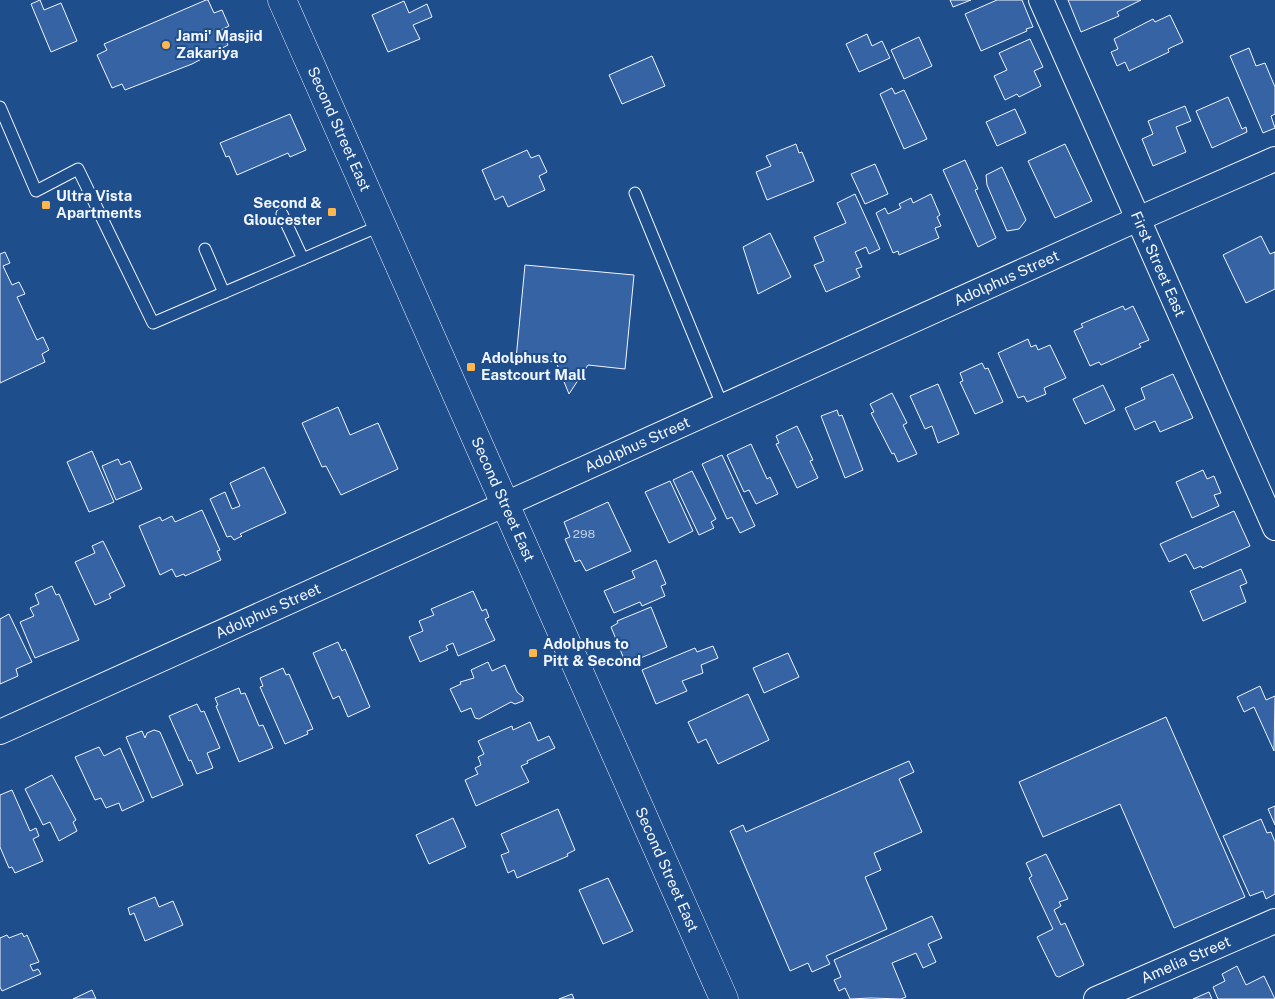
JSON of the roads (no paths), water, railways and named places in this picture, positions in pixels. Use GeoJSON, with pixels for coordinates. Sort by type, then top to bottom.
{"type":"FeatureCollection","features":[{"type":"Feature","properties":{"kind":"main road","name":"Second Street East"},"geometry":{"type":"LineString","coordinates":[[282,0],[724,999]]}},
{"type":"Feature","properties":{"kind":"street","name":"First Street East"},"geometry":{"type":"LineString","coordinates":[[1041,0],[1275,528]]}},
{"type":"Feature","properties":{"kind":"street","name":"Adolphus Street"},"geometry":{"type":"LineString","coordinates":[[0,732],[1275,159]]}},
{"type":"Feature","properties":{"kind":"street","name":"Amelia Street"},"geometry":{"type":"LineString","coordinates":[[1096,999],[1275,921]]}},
{"type":"Feature","properties":{"kind":"lane"},"geometry":{"type":"LineString","coordinates":[[0,106],[36,191],[78,169],[153,323],[382,225]]}},
{"type":"Feature","properties":{"kind":"lane"},"geometry":{"type":"LineString","coordinates":[[635,194],[723,407]]}},
{"type":"Feature","properties":{"kind":"lane"},"geometry":{"type":"LineString","coordinates":[[282,214],[303,259]]}},
{"type":"Feature","properties":{"kind":"lane"},"geometry":{"type":"LineString","coordinates":[[205,248],[224,293]]}},
{"type":"Feature","properties":{"kind":"place","name":"Jami' Masjid Zakariya"},"geometry":{"type":"Point","coordinates":[166,45]}},
{"type":"Feature","properties":{"kind":"place","name":"Ultra Vista Apartments"},"geometry":{"type":"Point","coordinates":[46,205]}},
{"type":"Feature","properties":{"kind":"place","name":"Second & Gloucester"},"geometry":{"type":"Point","coordinates":[332,212]}},
{"type":"Feature","properties":{"kind":"place","name":"Adolphus to Eastcourt Mall"},"geometry":{"type":"Point","coordinates":[471,367]}},
{"type":"Feature","properties":{"kind":"place","name":"Adolphus to Pitt & Second"},"geometry":{"type":"Point","coordinates":[533,653]}}]}
